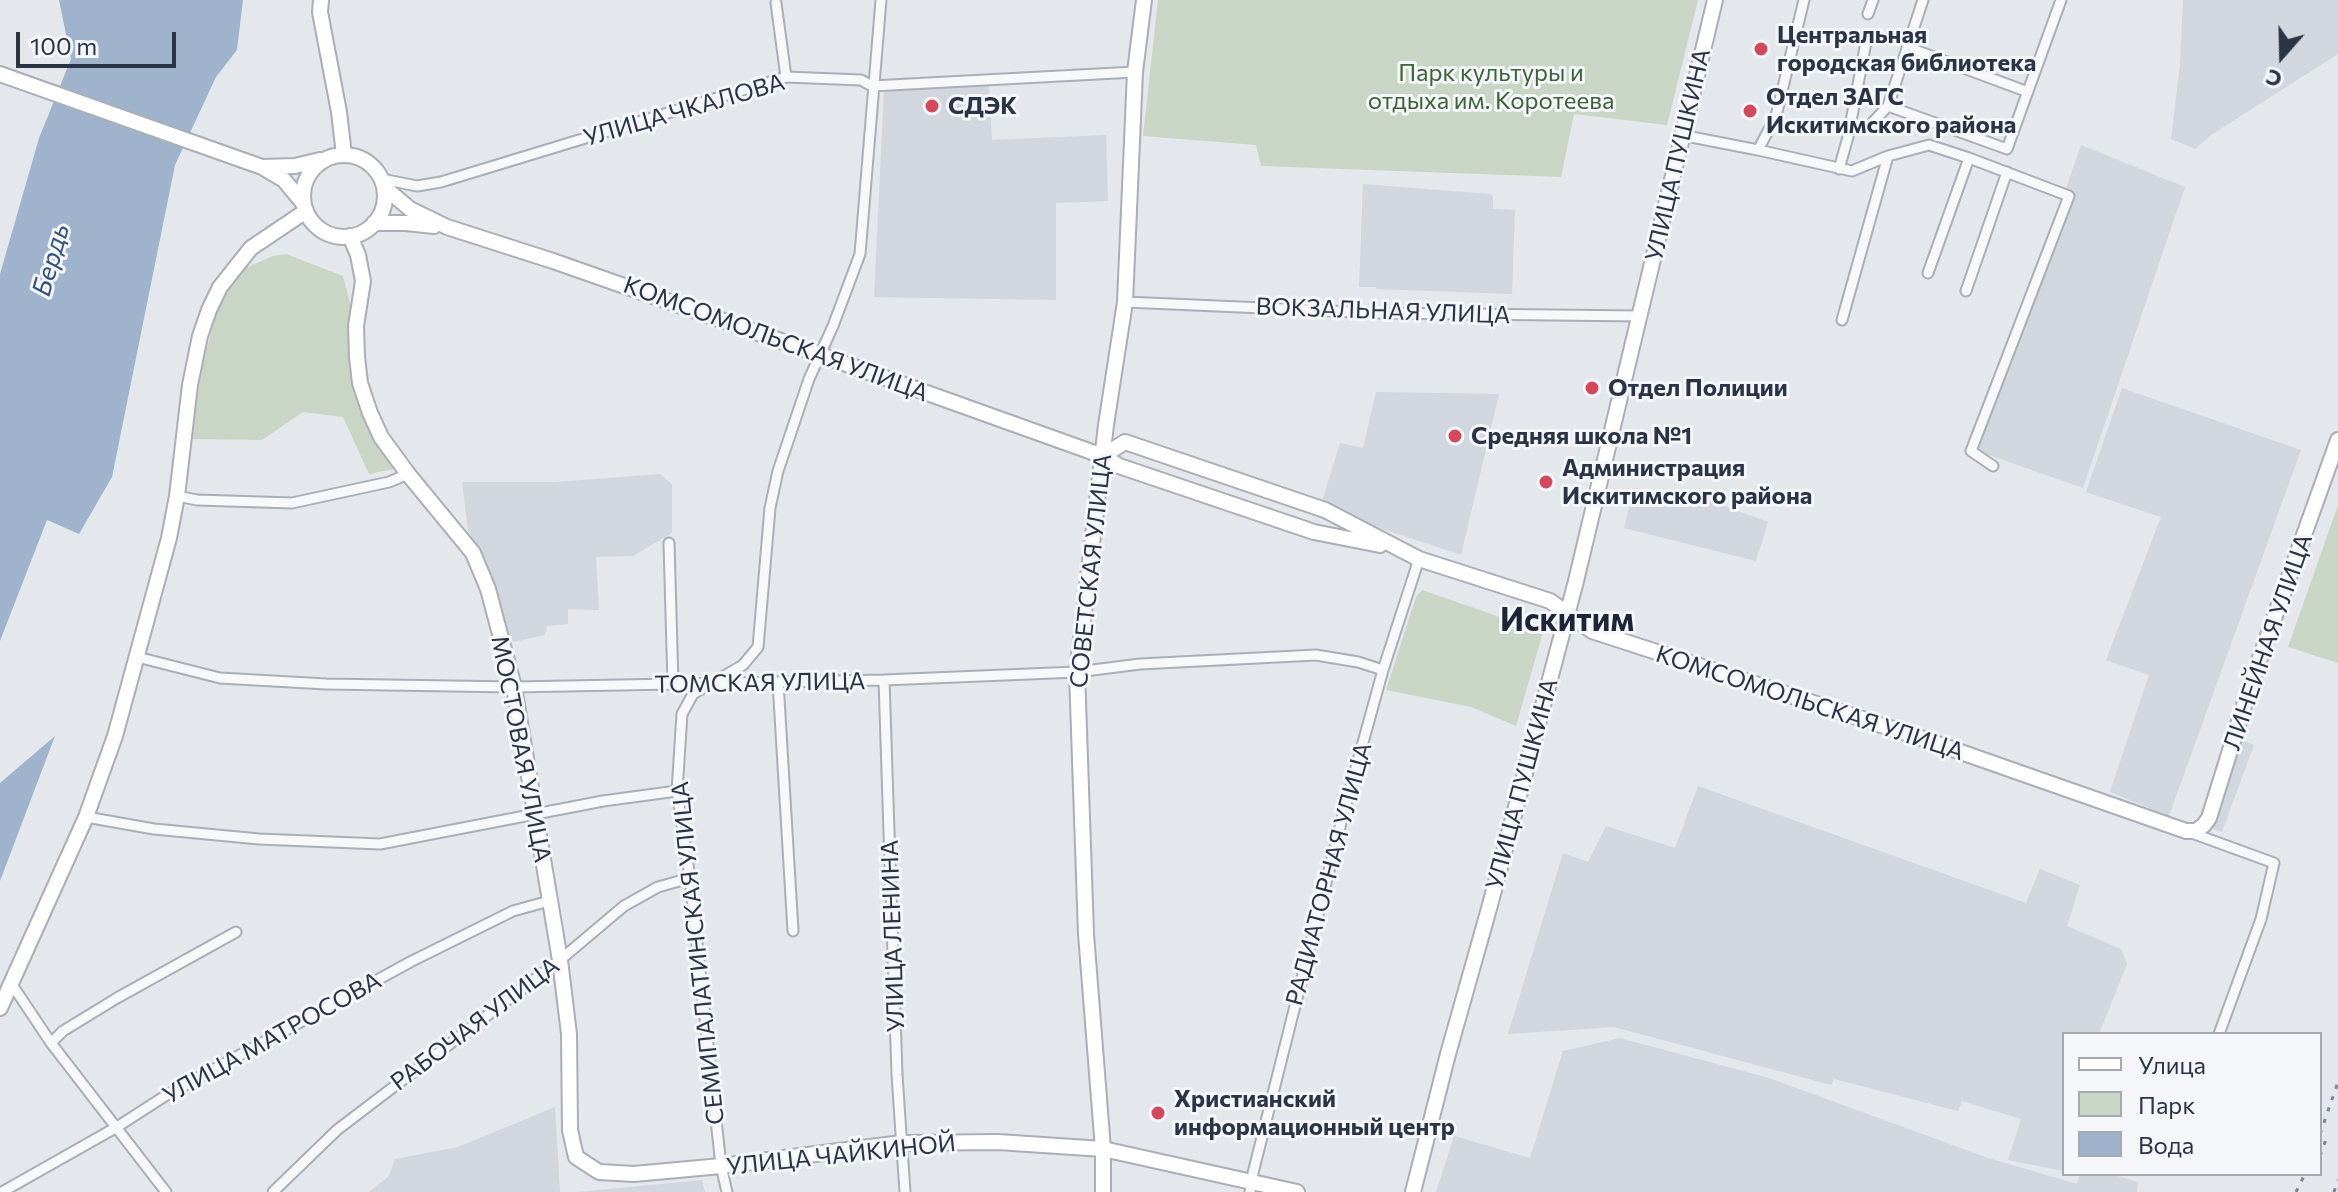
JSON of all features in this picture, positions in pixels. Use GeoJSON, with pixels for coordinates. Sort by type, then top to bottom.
{"type":"FeatureCollection","features":[{"type":"Feature","properties":{"kind":"main road"},"geometry":{"type":"LineString","coordinates":[[321,0],[320,12],[344,155]]}},
{"type":"Feature","properties":{"kind":"main road","name":"СОВЕТСКАЯ УЛИЦА"},"geometry":{"type":"LineString","coordinates":[[1103,1192],[1103,1149],[1086,934],[1077,672],[1125,302],[1135,72],[1144,0]]}},
{"type":"Feature","properties":{"kind":"main road","name":"УЛИЦА ПУШКИНА"},"geometry":{"type":"LineString","coordinates":[[1413,1192],[1568,613],[1715,0]]}},
{"type":"Feature","properties":{"kind":"main road"},"geometry":{"type":"LineString","coordinates":[[0,74],[262,167],[284,180],[310,219],[322,231],[338,237],[362,233],[374,223],[384,205],[383,183],[369,163],[359,158],[344,155],[295,166],[262,167]]}},
{"type":"Feature","properties":{"kind":"main road"},"geometry":{"type":"LineString","coordinates":[[0,1008],[86,817],[115,736],[169,538],[190,385],[209,310],[220,287],[251,248],[304,207],[305,182],[318,163],[328,158]]}},
{"type":"Feature","properties":{"kind":"main road","name":"КОМСОМОЛЬСКАЯ УЛИЦА"},"geometry":{"type":"LineString","coordinates":[[383,183],[410,209],[447,227],[821,355],[1103,456],[1119,466],[1314,532],[1396,548]]}},
{"type":"Feature","properties":{"kind":"main road","name":"КОМСОМОЛЬСКАЯ УЛИЦА"},"geometry":{"type":"LineString","coordinates":[[374,223],[447,227]]}},
{"type":"Feature","properties":{"kind":"main road","name":"МОСТОВАЯ УЛИЦА"},"geometry":{"type":"LineString","coordinates":[[350,236],[358,255],[363,281],[356,326],[360,383],[370,413],[381,437],[408,474],[473,553],[488,589],[514,687],[560,960],[569,1034],[570,1130],[576,1157]]}},
{"type":"Feature","properties":{"kind":"main road","name":"ЛИНЕЙНАЯ УЛИЦА"},"geometry":{"type":"LineString","coordinates":[[2186,831],[2196,831],[2209,818],[2251,683],[2338,440]]}},
{"type":"Feature","properties":{"kind":"main road","name":"КОМСОМОЛЬСКАЯ УЛИЦА"},"geometry":{"type":"LineString","coordinates":[[1103,456],[1125,442],[1325,510],[1419,559],[1550,601],[1592,631],[1915,736],[2186,831]]}},
{"type":"Feature","properties":{"kind":"main road","name":"УЛИЦА ЧАЙКИНОЙ"},"geometry":{"type":"LineString","coordinates":[[576,1157],[599,1172],[634,1174],[902,1143],[998,1142],[1103,1149],[1250,1187],[1297,1192]]}},
{"type":"Feature","properties":{"kind":"street","name":"СЕМИПАЛАТИНСКАЯ УЛИЦА"},"geometry":{"type":"LineString","coordinates":[[727,1192],[721,1166],[690,878],[677,791],[682,714],[693,694],[743,665],[758,647],[770,508],[775,484],[809,379],[860,254],[881,0]]}},
{"type":"Feature","properties":{"kind":"street"},"geometry":{"type":"LineString","coordinates":[[1758,150],[1776,116],[1804,0]]}},
{"type":"Feature","properties":{"kind":"street"},"geometry":{"type":"LineString","coordinates":[[1868,14],[1873,0]]}},
{"type":"Feature","properties":{"kind":"street"},"geometry":{"type":"LineString","coordinates":[[1873,122],[1888,106],[1923,0]]}},
{"type":"Feature","properties":{"kind":"street"},"geometry":{"type":"LineString","coordinates":[[1888,106],[2007,149],[2061,0]]}},
{"type":"Feature","properties":{"kind":"street"},"geometry":{"type":"LineString","coordinates":[[776,3],[786,77]]}},
{"type":"Feature","properties":{"kind":"street"},"geometry":{"type":"LineString","coordinates":[[1839,169],[1867,37]]}},
{"type":"Feature","properties":{"kind":"street"},"geometry":{"type":"LineString","coordinates":[[1907,47],[2028,92]]}},
{"type":"Feature","properties":{"kind":"street","name":"УЛИЦА ЧКАЛОВА"},"geometry":{"type":"LineString","coordinates":[[383,183],[417,186],[441,182],[786,77],[861,80],[872,86],[1135,72]]}},
{"type":"Feature","properties":{"kind":"street"},"geometry":{"type":"LineString","coordinates":[[1681,135],[1852,171],[1888,156],[1929,145],[2069,196],[1971,451],[1993,466]]}},
{"type":"Feature","properties":{"kind":"street"},"geometry":{"type":"LineString","coordinates":[[1842,320],[1888,156]]}},
{"type":"Feature","properties":{"kind":"street"},"geometry":{"type":"LineString","coordinates":[[1928,273],[1969,158]]}},
{"type":"Feature","properties":{"kind":"street"},"geometry":{"type":"LineString","coordinates":[[1966,291],[2007,172]]}},
{"type":"Feature","properties":{"kind":"street","name":"ВОКЗАЛЬНАЯ УЛИЦА"},"geometry":{"type":"LineString","coordinates":[[1125,302],[1378,313],[1640,316]]}},
{"type":"Feature","properties":{"kind":"street"},"geometry":{"type":"LineString","coordinates":[[177,496],[197,500],[292,503],[389,482],[408,474]]}},
{"type":"Feature","properties":{"kind":"street"},"geometry":{"type":"LineString","coordinates":[[669,543],[673,685]]}},
{"type":"Feature","properties":{"kind":"street","name":"РАДИАТОРНАЯ УЛИЦА"},"geometry":{"type":"LineString","coordinates":[[1250,1187],[1343,815],[1383,670],[1419,559]]}},
{"type":"Feature","properties":{"kind":"street","name":"ТОМСКАЯ УЛИЦА"},"geometry":{"type":"LineString","coordinates":[[137,657],[220,678],[326,684],[514,687],[884,680],[1077,672],[1154,663],[1316,655],[1383,670]]}},
{"type":"Feature","properties":{"kind":"street","name":"УЛИЦА ЛЕНИНА"},"geometry":{"type":"LineString","coordinates":[[884,680],[897,1075],[905,1192]]}},
{"type":"Feature","properties":{"kind":"street"},"geometry":{"type":"LineString","coordinates":[[778,682],[793,931]]}},
{"type":"Feature","properties":{"kind":"street"},"geometry":{"type":"LineString","coordinates":[[86,817],[154,829],[259,839],[380,844],[603,801],[677,791]]}},
{"type":"Feature","properties":{"kind":"street"},"geometry":{"type":"LineString","coordinates":[[2186,831],[2274,863],[2261,919],[2220,1032]]}},
{"type":"Feature","properties":{"kind":"street","name":"РАБОЧАЯ УЛИЦА"},"geometry":{"type":"LineString","coordinates":[[273,1192],[337,1130],[560,960],[624,906],[658,887],[690,878]]}},
{"type":"Feature","properties":{"kind":"street","name":"УЛИЦА МАТРОСОВА"},"geometry":{"type":"LineString","coordinates":[[2,1192],[165,1096],[412,961],[513,911],[549,901]]}},
{"type":"Feature","properties":{"kind":"street"},"geometry":{"type":"LineString","coordinates":[[51,1043],[63,1031],[117,998],[236,932]]}},
{"type":"Feature","properties":{"kind":"street"},"geometry":{"type":"LineString","coordinates":[[11,983],[51,1043],[166,1192]]}},
{"type":"Feature","properties":{"kind":"shaded area"},"geometry":{"type":"Polygon","coordinates":[[[2183,0],[2338,0],[2338,54],[2211,135],[2195,149],[2171,139],[2180,65],[2183,0]]]}},
{"type":"Feature","properties":{"kind":"shaded area"},"geometry":{"type":"Polygon","coordinates":[[[989,85],[992,140],[1106,135],[1108,201],[1056,203],[1056,300],[874,297],[884,90],[989,85]]]}},
{"type":"Feature","properties":{"kind":"shaded area"},"geometry":{"type":"Polygon","coordinates":[[[2081,145],[2185,187],[2083,488],[1975,450],[2081,145]]]}},
{"type":"Feature","properties":{"kind":"shaded area"},"geometry":{"type":"Polygon","coordinates":[[[1363,184],[1490,194],[1493,196],[1493,209],[1515,210],[1512,294],[1359,287],[1363,184]]]}},
{"type":"Feature","properties":{"kind":"shaded area"},"geometry":{"type":"Polygon","coordinates":[[[2122,388],[2301,450],[2169,816],[2110,792],[2149,675],[2106,660],[2161,517],[2086,492],[2122,388]]]}},
{"type":"Feature","properties":{"kind":"shaded area"},"geometry":{"type":"Polygon","coordinates":[[[1376,392],[1499,394],[1461,555],[1320,508],[1340,443],[1363,448],[1376,392]]]}},
{"type":"Feature","properties":{"kind":"shaded area"},"geometry":{"type":"Polygon","coordinates":[[[660,474],[672,484],[672,533],[633,556],[596,557],[599,610],[568,609],[568,624],[547,626],[545,635],[514,642],[505,635],[485,564],[468,530],[462,482],[556,482],[660,474]]]}},
{"type":"Feature","properties":{"kind":"shaded area"},"geometry":{"type":"Polygon","coordinates":[[[1634,488],[1711,501],[1768,522],[1756,561],[1624,528],[1634,488]]]}},
{"type":"Feature","properties":{"kind":"shaded area"},"geometry":{"type":"Polygon","coordinates":[[[2240,740],[2254,745],[2222,832],[2208,827],[2240,740]]]}},
{"type":"Feature","properties":{"kind":"shaded area"},"geometry":{"type":"Polygon","coordinates":[[[1698,786],[2026,903],[2040,869],[2080,885],[2067,926],[2121,949],[2127,964],[2100,1032],[2062,1032],[2062,1171],[2008,1160],[2021,1119],[1962,1101],[1958,1111],[1834,1079],[1831,1085],[1614,1027],[1508,1034],[1563,853],[1588,862],[1606,826],[1675,848],[1698,786]]]}},
{"type":"Feature","properties":{"kind":"shaded area"},"geometry":{"type":"Polygon","coordinates":[[[1620,1038],[1769,1078],[1988,1158],[2077,1184],[2079,1176],[2118,1176],[2138,1182],[2137,1192],[1436,1192],[1454,1136],[1530,1158],[1563,1051],[1620,1038]]]}},
{"type":"Feature","properties":{"kind":"shaded area"},"geometry":{"type":"Polygon","coordinates":[[[555,1107],[560,1192],[369,1192],[389,1176],[395,1159],[458,1147],[555,1107]]]}},
{"type":"Feature","properties":{"kind":"shaded area"},"geometry":{"type":"Polygon","coordinates":[[[702,1180],[705,1192],[578,1192],[702,1180]]]}},
{"type":"Feature","properties":{"kind":"green space","name":"Парк культуры и отдыха им. Коротеева"},"geometry":{"type":"Polygon","coordinates":[[[1158,0],[1698,0],[1667,125],[1574,114],[1561,177],[1261,166],[1256,145],[1143,136],[1158,0]]]}},
{"type":"Feature","properties":{"kind":"green space"},"geometry":{"type":"Polygon","coordinates":[[[286,254],[343,276],[351,307],[350,349],[361,410],[394,469],[369,474],[343,417],[303,412],[262,440],[191,439],[202,368],[225,291],[243,269],[286,254]]]}},
{"type":"Feature","properties":{"kind":"green space"},"geometry":{"type":"Polygon","coordinates":[[[2338,505],[2338,663],[2288,647],[2338,505]]]}},
{"type":"Feature","properties":{"kind":"green space"},"geometry":{"type":"Polygon","coordinates":[[[1422,590],[1543,632],[1516,726],[1471,707],[1386,690],[1416,597],[1422,590]]]}},
{"type":"Feature","properties":{"kind":"water","name":"Бердь"},"geometry":{"type":"Polygon","coordinates":[[[59,0],[243,0],[237,50],[216,77],[175,165],[112,477],[79,534],[47,520],[0,641],[0,274],[39,138],[71,59],[59,0]]]}},
{"type":"Feature","properties":{"kind":"water"},"geometry":{"type":"Polygon","coordinates":[[[55,736],[0,881],[0,783],[55,736]]]}},
{"type":"Feature","properties":{"kind":"railway"},"geometry":{"type":"LineString","coordinates":[[2322,1128],[2338,1082]]}},
{"type":"Feature","properties":{"kind":"railway"},"geometry":{"type":"LineString","coordinates":[[2322,1150],[2328,1134]]}},
{"type":"Feature","properties":{"kind":"railway"},"geometry":{"type":"LineString","coordinates":[[2296,1192],[2304,1176]]}},
{"type":"Feature","properties":{"kind":"railway"},"geometry":{"type":"LineString","coordinates":[[2334,1192],[2338,1180]]}},
{"type":"Feature","properties":{"kind":"place","name":"Центральная городская библиотека"},"geometry":{"type":"Point","coordinates":[1761,49]}},
{"type":"Feature","properties":{"kind":"place","name":"СДЭК"},"geometry":{"type":"Point","coordinates":[932,106]}},
{"type":"Feature","properties":{"kind":"place","name":"Отдел ЗАГС Искитимского района"},"geometry":{"type":"Point","coordinates":[1750,111]}},
{"type":"Feature","properties":{"kind":"place","name":"Отдел Полиции"},"geometry":{"type":"Point","coordinates":[1592,388]}},
{"type":"Feature","properties":{"kind":"place","name":"Средняя школа №1"},"geometry":{"type":"Point","coordinates":[1455,436]}},
{"type":"Feature","properties":{"kind":"place","name":"Администрация Искитимского района"},"geometry":{"type":"Point","coordinates":[1546,482]}},
{"type":"Feature","properties":{"kind":"place","name":"Христианский информационный центр"},"geometry":{"type":"Point","coordinates":[1158,1113]}},
{"type":"Feature","properties":{"kind":"district","name":"Искитим"},"geometry":{"type":"Point","coordinates":[1567,620]}}]}
